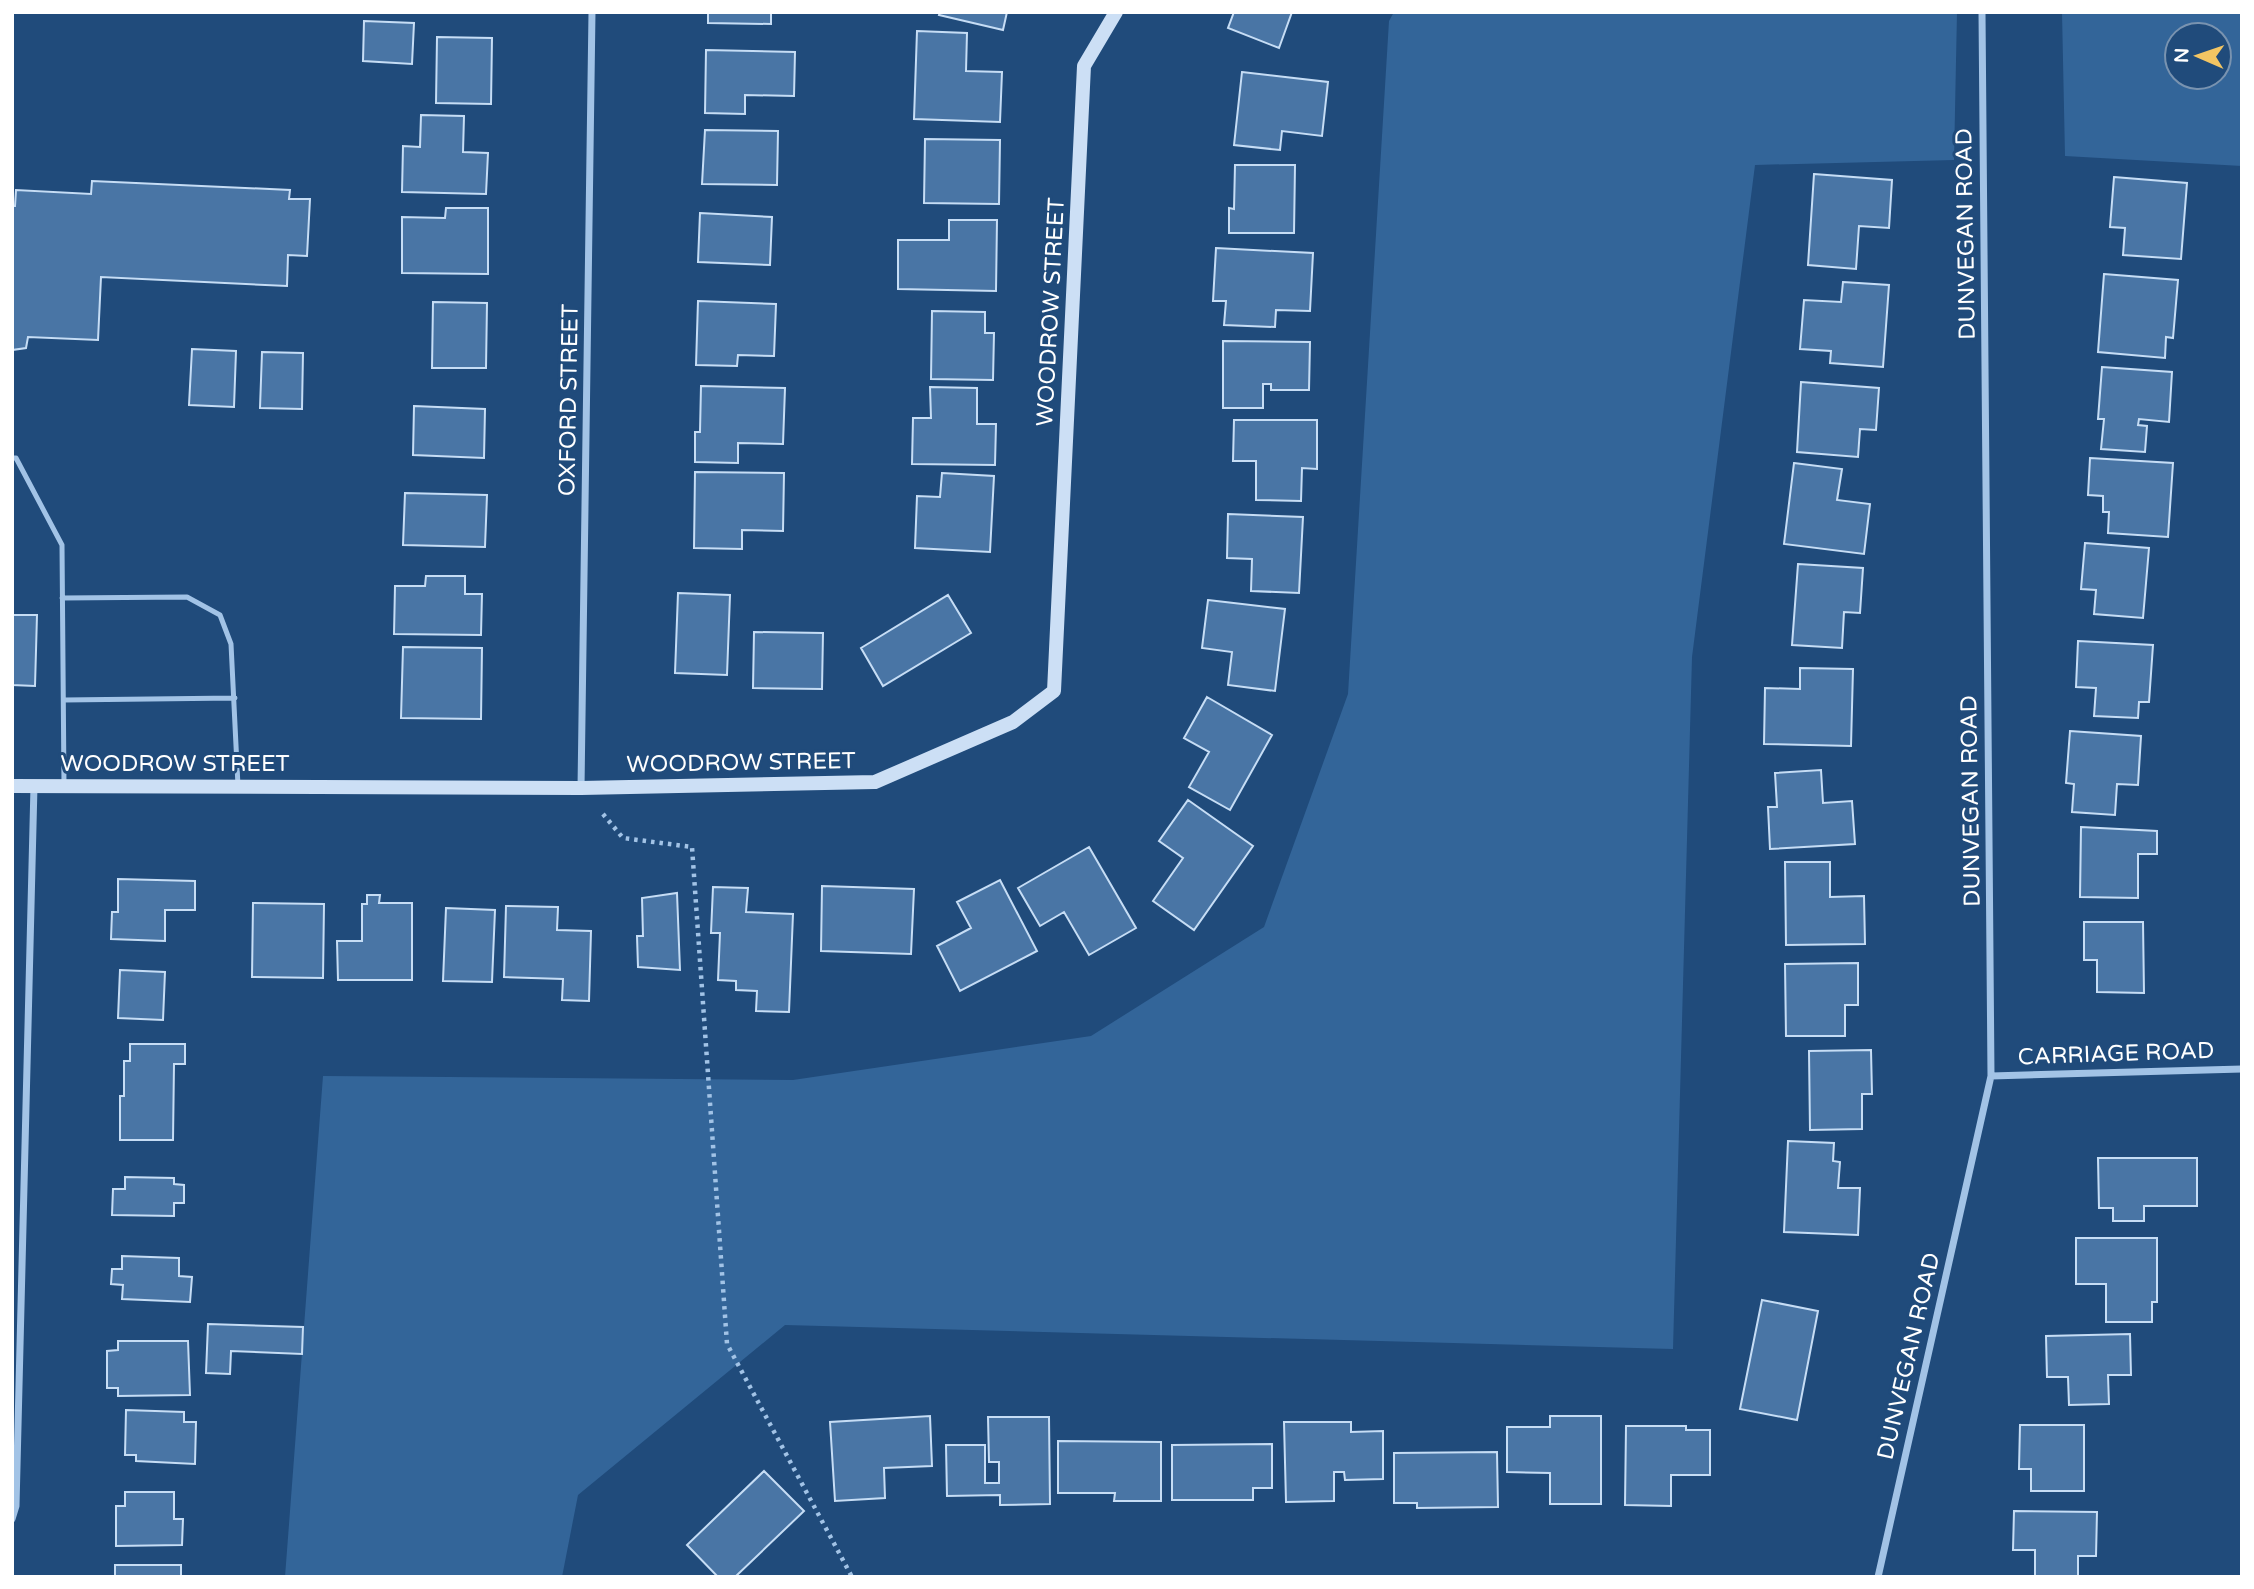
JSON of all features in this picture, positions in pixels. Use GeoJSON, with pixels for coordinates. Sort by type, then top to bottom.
{"type":"FeatureCollection","features":[{"type":"Feature","properties":{"kind":"street","name":"OXFORD STREET"},"geometry":{"type":"LineString","coordinates":[[581,788],[592,12]]}},
{"type":"Feature","properties":{"kind":"street","name":"WOODROW STREET"},"geometry":{"type":"LineString","coordinates":[[12,786],[581,788],[875,782],[1013,722],[1054,691],[1084,66],[1116,12]]}},
{"type":"Feature","properties":{"kind":"street","name":"DUNVEGAN ROAD"},"geometry":{"type":"LineString","coordinates":[[1878,1577],[1991,1076],[1982,12]]}},
{"type":"Feature","properties":{"kind":"street"},"geometry":{"type":"LineString","coordinates":[[12,1519],[16,1506],[34,785]]}},
{"type":"Feature","properties":{"kind":"street","name":"CARRIAGE ROAD"},"geometry":{"type":"LineString","coordinates":[[1991,1076],[2242,1069]]}},
{"type":"Feature","properties":{"kind":"lane"},"geometry":{"type":"LineString","coordinates":[[12,458],[16,458],[62,545],[64,785]]}},
{"type":"Feature","properties":{"kind":"lane"},"geometry":{"type":"LineString","coordinates":[[62,598],[187,597],[220,615],[231,644],[238,786]]}},
{"type":"Feature","properties":{"kind":"lane"},"geometry":{"type":"LineString","coordinates":[[64,700],[235,698]]}},
{"type":"Feature","properties":{"kind":"path"},"geometry":{"type":"LineString","coordinates":[[581,788],[623,838],[692,847],[727,1344],[852,1577]]}},
{"type":"Feature","properties":{"kind":"shaded area"},"geometry":{"type":"Polygon","coordinates":[[[1394,12],[1957,12],[1954,160],[1755,165],[1692,657],[1673,1349],[785,1325],[578,1495],[562,1577],[285,1577],[323,1076],[793,1080],[1091,1036],[1264,927],[1348,694],[1389,21],[1394,12]]]}},
{"type":"Feature","properties":{"kind":"shaded area"},"geometry":{"type":"Polygon","coordinates":[[[2062,12],[2242,12],[2242,166],[2065,156],[2062,12]]]}},
{"type":"Feature","properties":{"kind":"building"},"geometry":{"type":"Polygon","coordinates":[[[708,12],[771,12],[771,24],[708,23],[708,12]]]}},
{"type":"Feature","properties":{"kind":"building"},"geometry":{"type":"Polygon","coordinates":[[[940,12],[1007,12],[1003,30],[939,15],[940,12]]]}},
{"type":"Feature","properties":{"kind":"building"},"geometry":{"type":"Polygon","coordinates":[[[1234,12],[1292,12],[1279,48],[1228,28],[1234,12]]]}},
{"type":"Feature","properties":{"kind":"building"},"geometry":{"type":"Polygon","coordinates":[[[364,21],[414,23],[412,64],[363,61],[364,21]]]}},
{"type":"Feature","properties":{"kind":"building"},"geometry":{"type":"Polygon","coordinates":[[[917,31],[967,33],[966,71],[1002,72],[1000,122],[914,119],[917,31]]]}},
{"type":"Feature","properties":{"kind":"building"},"geometry":{"type":"Polygon","coordinates":[[[437,37],[492,38],[491,104],[436,103],[437,37]]]}},
{"type":"Feature","properties":{"kind":"building"},"geometry":{"type":"Polygon","coordinates":[[[706,50],[795,52],[794,96],[745,95],[745,114],[705,113],[706,50]]]}},
{"type":"Feature","properties":{"kind":"building"},"geometry":{"type":"Polygon","coordinates":[[[1242,72],[1328,82],[1322,136],[1282,131],[1280,150],[1234,145],[1242,72]]]}},
{"type":"Feature","properties":{"kind":"building"},"geometry":{"type":"Polygon","coordinates":[[[421,115],[464,116],[463,152],[488,153],[486,194],[402,192],[403,146],[420,147],[421,115]]]}},
{"type":"Feature","properties":{"kind":"building"},"geometry":{"type":"Polygon","coordinates":[[[705,130],[778,131],[777,185],[702,184],[705,130]]]}},
{"type":"Feature","properties":{"kind":"building"},"geometry":{"type":"Polygon","coordinates":[[[925,139],[1000,140],[999,204],[924,203],[925,139]]]}},
{"type":"Feature","properties":{"kind":"building"},"geometry":{"type":"Polygon","coordinates":[[[1235,165],[1295,165],[1294,233],[1229,233],[1229,208],[1234,209],[1235,165]]]}},
{"type":"Feature","properties":{"kind":"building"},"geometry":{"type":"Polygon","coordinates":[[[1814,174],[1892,180],[1889,228],[1859,226],[1856,269],[1808,265],[1814,174]]]}},
{"type":"Feature","properties":{"kind":"building"},"geometry":{"type":"Polygon","coordinates":[[[2114,177],[2187,183],[2181,259],[2123,255],[2125,228],[2110,227],[2114,177]]]}},
{"type":"Feature","properties":{"kind":"building"},"geometry":{"type":"Polygon","coordinates":[[[92,181],[290,190],[289,199],[310,199],[307,256],[288,255],[287,286],[101,277],[98,340],[28,337],[26,348],[12,350],[12,206],[15,206],[16,190],[91,194],[92,181]]]}},
{"type":"Feature","properties":{"kind":"building"},"geometry":{"type":"Polygon","coordinates":[[[446,208],[488,208],[488,274],[402,273],[402,217],[445,218],[446,208]]]}},
{"type":"Feature","properties":{"kind":"building"},"geometry":{"type":"Polygon","coordinates":[[[700,213],[772,217],[770,265],[698,262],[700,213]]]}},
{"type":"Feature","properties":{"kind":"building"},"geometry":{"type":"Polygon","coordinates":[[[949,220],[997,220],[996,291],[898,289],[898,240],[949,240],[949,220]]]}},
{"type":"Feature","properties":{"kind":"building"},"geometry":{"type":"Polygon","coordinates":[[[1216,248],[1313,253],[1310,311],[1276,310],[1275,327],[1224,325],[1226,301],[1213,301],[1216,248]]]}},
{"type":"Feature","properties":{"kind":"building"},"geometry":{"type":"Polygon","coordinates":[[[2104,274],[2178,280],[2173,338],[2166,337],[2165,358],[2098,352],[2104,274]]]}},
{"type":"Feature","properties":{"kind":"building"},"geometry":{"type":"Polygon","coordinates":[[[1843,282],[1889,285],[1883,367],[1830,363],[1831,351],[1800,349],[1804,300],[1841,302],[1843,282]]]}},
{"type":"Feature","properties":{"kind":"building"},"geometry":{"type":"Polygon","coordinates":[[[698,301],[776,304],[774,356],[738,355],[737,366],[696,365],[698,301]]]}},
{"type":"Feature","properties":{"kind":"building"},"geometry":{"type":"Polygon","coordinates":[[[433,302],[487,303],[486,368],[432,368],[433,302]]]}},
{"type":"Feature","properties":{"kind":"building"},"geometry":{"type":"Polygon","coordinates":[[[932,311],[985,312],[985,333],[994,333],[993,380],[931,379],[932,311]]]}},
{"type":"Feature","properties":{"kind":"building"},"geometry":{"type":"Polygon","coordinates":[[[1223,341],[1310,342],[1309,390],[1271,390],[1271,384],[1263,384],[1263,408],[1223,408],[1223,341]]]}},
{"type":"Feature","properties":{"kind":"building"},"geometry":{"type":"Polygon","coordinates":[[[192,349],[236,351],[234,407],[189,405],[192,349]]]}},
{"type":"Feature","properties":{"kind":"building"},"geometry":{"type":"Polygon","coordinates":[[[262,352],[303,353],[302,409],[260,408],[262,352]]]}},
{"type":"Feature","properties":{"kind":"building"},"geometry":{"type":"Polygon","coordinates":[[[2102,367],[2172,372],[2169,422],[2139,419],[2138,425],[2147,426],[2145,452],[2101,449],[2104,419],[2098,419],[2102,367]]]}},
{"type":"Feature","properties":{"kind":"building"},"geometry":{"type":"Polygon","coordinates":[[[1801,382],[1879,388],[1876,430],[1860,429],[1858,457],[1797,452],[1801,382]]]}},
{"type":"Feature","properties":{"kind":"building"},"geometry":{"type":"Polygon","coordinates":[[[701,386],[785,388],[783,444],[738,443],[738,463],[695,462],[695,432],[700,432],[701,386]]]}},
{"type":"Feature","properties":{"kind":"building"},"geometry":{"type":"Polygon","coordinates":[[[930,387],[977,388],[977,424],[996,424],[995,465],[912,464],[913,418],[931,418],[930,387]]]}},
{"type":"Feature","properties":{"kind":"building"},"geometry":{"type":"Polygon","coordinates":[[[414,406],[485,409],[484,458],[413,455],[414,406]]]}},
{"type":"Feature","properties":{"kind":"building"},"geometry":{"type":"Polygon","coordinates":[[[1234,420],[1317,420],[1317,469],[1302,468],[1301,501],[1256,500],[1256,461],[1233,461],[1234,420]]]}},
{"type":"Feature","properties":{"kind":"building"},"geometry":{"type":"Polygon","coordinates":[[[2090,458],[2173,463],[2168,537],[2108,533],[2109,512],[2103,512],[2103,496],[2088,495],[2090,458]]]}},
{"type":"Feature","properties":{"kind":"building"},"geometry":{"type":"Polygon","coordinates":[[[1794,463],[1842,469],[1837,500],[1870,504],[1864,554],[1784,544],[1794,463]]]}},
{"type":"Feature","properties":{"kind":"building"},"geometry":{"type":"Polygon","coordinates":[[[695,472],[784,473],[783,531],[742,530],[742,549],[694,548],[695,472]]]}},
{"type":"Feature","properties":{"kind":"building"},"geometry":{"type":"Polygon","coordinates":[[[942,473],[994,476],[990,552],[915,548],[917,496],[940,497],[942,473]]]}},
{"type":"Feature","properties":{"kind":"building"},"geometry":{"type":"Polygon","coordinates":[[[405,493],[487,495],[485,547],[403,545],[405,493]]]}},
{"type":"Feature","properties":{"kind":"building"},"geometry":{"type":"Polygon","coordinates":[[[1228,514],[1303,517],[1299,593],[1251,591],[1252,559],[1227,558],[1228,514]]]}},
{"type":"Feature","properties":{"kind":"building"},"geometry":{"type":"Polygon","coordinates":[[[2085,543],[2149,548],[2143,618],[2094,614],[2096,590],[2081,589],[2085,543]]]}},
{"type":"Feature","properties":{"kind":"building"},"geometry":{"type":"Polygon","coordinates":[[[1798,564],[1863,568],[1860,613],[1844,612],[1842,648],[1792,645],[1798,564]]]}},
{"type":"Feature","properties":{"kind":"building"},"geometry":{"type":"Polygon","coordinates":[[[426,576],[465,576],[465,594],[482,594],[481,635],[394,634],[395,586],[425,586],[426,576]]]}},
{"type":"Feature","properties":{"kind":"building"},"geometry":{"type":"Polygon","coordinates":[[[678,593],[730,595],[727,675],[675,673],[678,593]]]}},
{"type":"Feature","properties":{"kind":"building"},"geometry":{"type":"Polygon","coordinates":[[[948,595],[971,633],[883,686],[861,648],[948,595]]]}},
{"type":"Feature","properties":{"kind":"building"},"geometry":{"type":"Polygon","coordinates":[[[1208,600],[1285,609],[1275,691],[1228,685],[1232,652],[1202,648],[1208,600]]]}},
{"type":"Feature","properties":{"kind":"building"},"geometry":{"type":"Polygon","coordinates":[[[12,615],[37,615],[35,686],[12,685],[12,615]]]}},
{"type":"Feature","properties":{"kind":"building"},"geometry":{"type":"Polygon","coordinates":[[[754,632],[823,633],[822,689],[753,688],[754,632]]]}},
{"type":"Feature","properties":{"kind":"building"},"geometry":{"type":"Polygon","coordinates":[[[2078,641],[2153,645],[2149,702],[2139,702],[2138,718],[2094,716],[2096,688],[2076,687],[2078,641]]]}},
{"type":"Feature","properties":{"kind":"building"},"geometry":{"type":"Polygon","coordinates":[[[403,647],[482,648],[481,719],[401,718],[403,647]]]}},
{"type":"Feature","properties":{"kind":"building"},"geometry":{"type":"Polygon","coordinates":[[[1800,668],[1853,669],[1851,746],[1764,744],[1765,688],[1800,689],[1800,668]]]}},
{"type":"Feature","properties":{"kind":"building"},"geometry":{"type":"Polygon","coordinates":[[[1207,697],[1272,735],[1230,810],[1189,787],[1209,752],[1184,738],[1207,697]]]}},
{"type":"Feature","properties":{"kind":"building"},"geometry":{"type":"Polygon","coordinates":[[[2070,731],[2141,736],[2138,785],[2117,784],[2115,815],[2072,812],[2074,784],[2066,783],[2070,731]]]}},
{"type":"Feature","properties":{"kind":"building"},"geometry":{"type":"Polygon","coordinates":[[[1821,770],[1823,803],[1852,801],[1855,844],[1770,849],[1768,807],[1777,807],[1775,773],[1821,770]]]}},
{"type":"Feature","properties":{"kind":"building"},"geometry":{"type":"Polygon","coordinates":[[[1188,800],[1253,846],[1194,930],[1153,901],[1183,858],[1159,841],[1188,800]]]}},
{"type":"Feature","properties":{"kind":"building"},"geometry":{"type":"Polygon","coordinates":[[[2081,827],[2157,831],[2157,854],[2138,854],[2138,898],[2080,897],[2081,827]]]}},
{"type":"Feature","properties":{"kind":"building"},"geometry":{"type":"Polygon","coordinates":[[[1089,847],[1136,928],[1089,955],[1064,912],[1040,926],[1018,888],[1089,847]]]}},
{"type":"Feature","properties":{"kind":"building"},"geometry":{"type":"Polygon","coordinates":[[[1785,862],[1830,862],[1830,897],[1864,896],[1865,944],[1786,945],[1785,862]]]}},
{"type":"Feature","properties":{"kind":"building"},"geometry":{"type":"Polygon","coordinates":[[[118,879],[195,881],[195,910],[165,910],[165,941],[111,939],[112,912],[118,912],[118,879]]]}},
{"type":"Feature","properties":{"kind":"building"},"geometry":{"type":"Polygon","coordinates":[[[1000,880],[1037,951],[960,991],[937,946],[971,928],[957,902],[1000,880]]]}},
{"type":"Feature","properties":{"kind":"building"},"geometry":{"type":"Polygon","coordinates":[[[822,886],[914,889],[911,954],[821,951],[822,886]]]}},
{"type":"Feature","properties":{"kind":"building"},"geometry":{"type":"Polygon","coordinates":[[[713,887],[748,888],[746,912],[793,914],[789,1012],[756,1011],[757,991],[736,990],[736,981],[718,980],[720,933],[711,933],[713,887]]]}},
{"type":"Feature","properties":{"kind":"building"},"geometry":{"type":"Polygon","coordinates":[[[677,893],[680,970],[638,967],[637,936],[643,936],[642,898],[677,893]]]}},
{"type":"Feature","properties":{"kind":"building"},"geometry":{"type":"Polygon","coordinates":[[[367,895],[380,895],[379,903],[412,903],[412,980],[338,980],[337,941],[362,941],[362,904],[367,904],[367,895]]]}},
{"type":"Feature","properties":{"kind":"building"},"geometry":{"type":"Polygon","coordinates":[[[253,903],[324,904],[323,978],[252,977],[253,903]]]}},
{"type":"Feature","properties":{"kind":"building"},"geometry":{"type":"Polygon","coordinates":[[[506,906],[558,907],[557,930],[591,931],[589,1001],[562,1000],[563,979],[504,977],[506,906]]]}},
{"type":"Feature","properties":{"kind":"building"},"geometry":{"type":"Polygon","coordinates":[[[446,908],[495,910],[492,982],[443,981],[446,908]]]}},
{"type":"Feature","properties":{"kind":"building"},"geometry":{"type":"Polygon","coordinates":[[[2084,922],[2143,922],[2144,993],[2097,992],[2097,960],[2084,960],[2084,922]]]}},
{"type":"Feature","properties":{"kind":"building"},"geometry":{"type":"Polygon","coordinates":[[[1858,963],[1858,1005],[1845,1005],[1845,1036],[1786,1036],[1785,964],[1858,963]]]}},
{"type":"Feature","properties":{"kind":"building"},"geometry":{"type":"Polygon","coordinates":[[[120,970],[165,972],[163,1020],[118,1018],[120,970]]]}},
{"type":"Feature","properties":{"kind":"building"},"geometry":{"type":"Polygon","coordinates":[[[130,1044],[185,1044],[185,1064],[174,1064],[173,1140],[120,1140],[120,1096],[124,1096],[124,1061],[130,1061],[130,1044]]]}},
{"type":"Feature","properties":{"kind":"building"},"geometry":{"type":"Polygon","coordinates":[[[1871,1050],[1872,1094],[1862,1094],[1862,1129],[1810,1130],[1809,1051],[1871,1050]]]}},
{"type":"Feature","properties":{"kind":"building"},"geometry":{"type":"Polygon","coordinates":[[[1788,1141],[1834,1143],[1833,1161],[1840,1162],[1838,1188],[1860,1188],[1858,1235],[1784,1232],[1788,1141]]]}},
{"type":"Feature","properties":{"kind":"building"},"geometry":{"type":"Polygon","coordinates":[[[2098,1158],[2197,1158],[2197,1206],[2144,1206],[2144,1221],[2113,1221],[2113,1208],[2099,1208],[2098,1158]]]}},
{"type":"Feature","properties":{"kind":"building"},"geometry":{"type":"Polygon","coordinates":[[[125,1177],[174,1178],[174,1184],[184,1185],[184,1203],[174,1203],[174,1216],[112,1215],[113,1189],[125,1189],[125,1177]]]}},
{"type":"Feature","properties":{"kind":"building"},"geometry":{"type":"Polygon","coordinates":[[[2076,1238],[2157,1238],[2157,1302],[2152,1302],[2152,1322],[2106,1322],[2106,1284],[2076,1284],[2076,1238]]]}},
{"type":"Feature","properties":{"kind":"building"},"geometry":{"type":"Polygon","coordinates":[[[122,1256],[179,1258],[179,1276],[192,1277],[190,1302],[122,1299],[123,1285],[111,1284],[112,1269],[122,1269],[122,1256]]]}},
{"type":"Feature","properties":{"kind":"building"},"geometry":{"type":"Polygon","coordinates":[[[1762,1300],[1818,1311],[1797,1420],[1740,1409],[1762,1300]]]}},
{"type":"Feature","properties":{"kind":"building"},"geometry":{"type":"Polygon","coordinates":[[[208,1324],[303,1327],[302,1354],[231,1351],[230,1374],[206,1373],[208,1324]]]}},
{"type":"Feature","properties":{"kind":"building"},"geometry":{"type":"Polygon","coordinates":[[[2130,1334],[2131,1375],[2108,1375],[2109,1404],[2069,1405],[2068,1377],[2047,1377],[2046,1336],[2130,1334]]]}},
{"type":"Feature","properties":{"kind":"building"},"geometry":{"type":"Polygon","coordinates":[[[118,1341],[188,1341],[190,1395],[118,1396],[118,1388],[107,1388],[107,1351],[118,1350],[118,1341]]]}},
{"type":"Feature","properties":{"kind":"building"},"geometry":{"type":"Polygon","coordinates":[[[126,1410],[184,1412],[184,1422],[196,1422],[195,1464],[136,1461],[136,1455],[125,1455],[126,1410]]]}},
{"type":"Feature","properties":{"kind":"building"},"geometry":{"type":"Polygon","coordinates":[[[930,1416],[932,1466],[884,1468],[885,1498],[835,1501],[830,1422],[930,1416]]]}},
{"type":"Feature","properties":{"kind":"building"},"geometry":{"type":"Polygon","coordinates":[[[1550,1416],[1601,1416],[1601,1504],[1550,1504],[1550,1473],[1507,1472],[1507,1427],[1550,1427],[1550,1416]]]}},
{"type":"Feature","properties":{"kind":"building"},"geometry":{"type":"Polygon","coordinates":[[[988,1417],[1049,1417],[1050,1504],[1000,1505],[1000,1495],[947,1496],[946,1445],[985,1445],[985,1483],[999,1483],[999,1462],[989,1462],[988,1417]]]}},
{"type":"Feature","properties":{"kind":"building"},"geometry":{"type":"Polygon","coordinates":[[[1284,1422],[1351,1422],[1351,1432],[1383,1431],[1383,1479],[1345,1480],[1344,1472],[1334,1472],[1334,1501],[1286,1502],[1284,1422]]]}},
{"type":"Feature","properties":{"kind":"building"},"geometry":{"type":"Polygon","coordinates":[[[2020,1425],[2084,1425],[2084,1491],[2031,1491],[2031,1469],[2019,1469],[2020,1425]]]}},
{"type":"Feature","properties":{"kind":"building"},"geometry":{"type":"Polygon","coordinates":[[[1626,1426],[1686,1426],[1686,1430],[1710,1430],[1710,1475],[1671,1475],[1671,1506],[1625,1505],[1626,1426]]]}},
{"type":"Feature","properties":{"kind":"building"},"geometry":{"type":"Polygon","coordinates":[[[1058,1441],[1161,1442],[1161,1501],[1114,1501],[1115,1493],[1058,1493],[1058,1441]]]}},
{"type":"Feature","properties":{"kind":"building"},"geometry":{"type":"Polygon","coordinates":[[[1272,1444],[1272,1488],[1253,1488],[1253,1500],[1172,1500],[1172,1445],[1272,1444]]]}},
{"type":"Feature","properties":{"kind":"building"},"geometry":{"type":"Polygon","coordinates":[[[1497,1452],[1498,1507],[1417,1508],[1417,1503],[1394,1503],[1394,1453],[1497,1452]]]}},
{"type":"Feature","properties":{"kind":"building"},"geometry":{"type":"Polygon","coordinates":[[[764,1471],[804,1511],[735,1577],[718,1577],[687,1545],[764,1471]]]}},
{"type":"Feature","properties":{"kind":"building"},"geometry":{"type":"Polygon","coordinates":[[[125,1492],[174,1492],[174,1519],[183,1519],[182,1545],[116,1546],[116,1506],[125,1506],[125,1492]]]}},
{"type":"Feature","properties":{"kind":"building"},"geometry":{"type":"Polygon","coordinates":[[[2014,1511],[2097,1512],[2096,1556],[2078,1556],[2078,1577],[2035,1577],[2035,1550],[2013,1550],[2014,1511]]]}},
{"type":"Feature","properties":{"kind":"building"},"geometry":{"type":"Polygon","coordinates":[[[115,1565],[181,1565],[181,1577],[115,1577],[115,1565]]]}}]}
